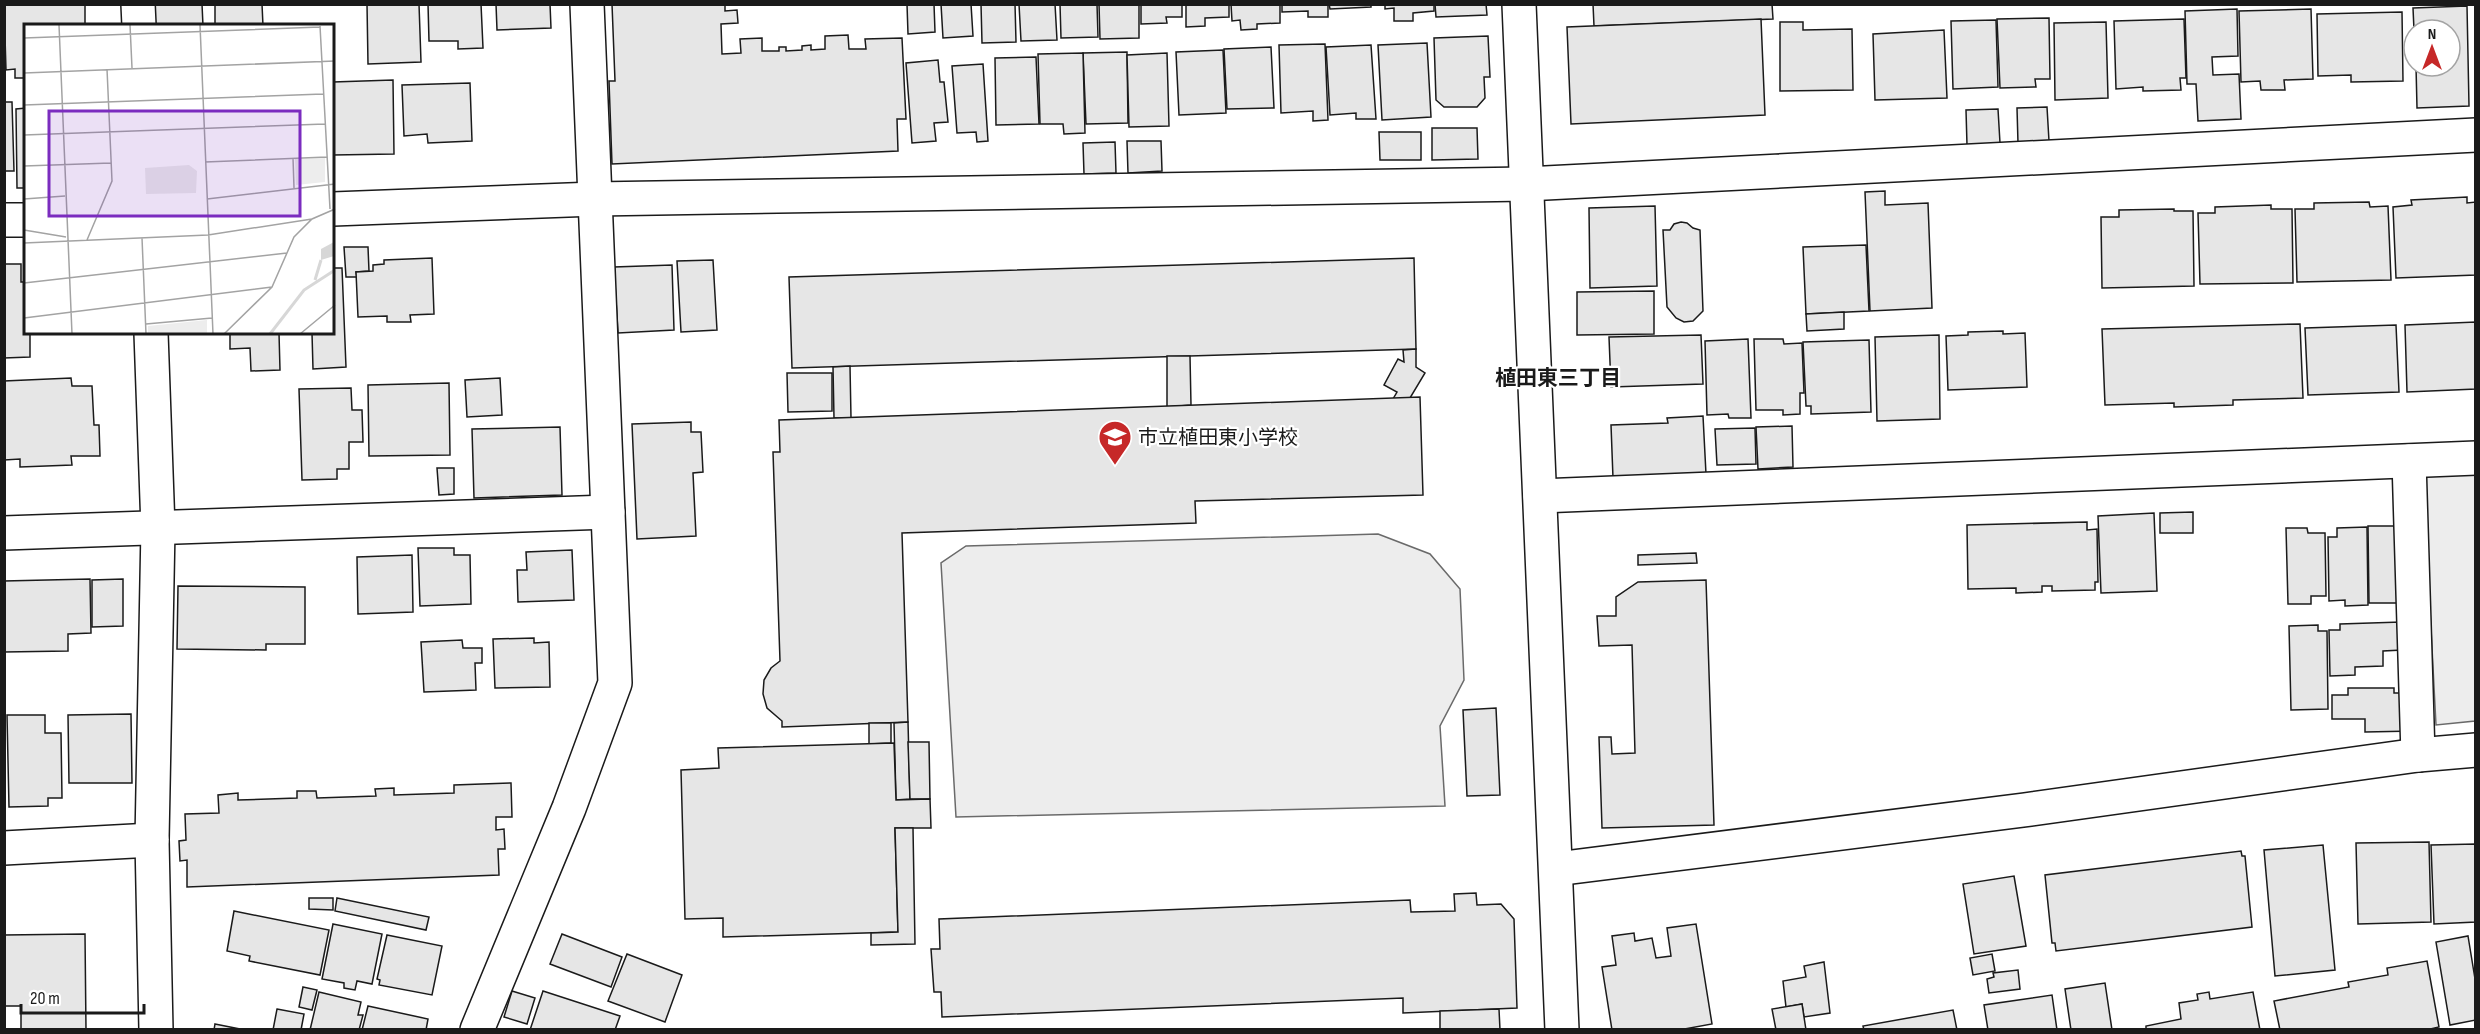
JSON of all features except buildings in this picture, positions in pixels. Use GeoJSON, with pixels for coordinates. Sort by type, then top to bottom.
{"type":"FeatureCollection","features":[{"type":"Feature","properties":{"kind":"street"},"geometry":{"type":"LineString","coordinates":[[138,4],[139,24]]}},
{"type":"Feature","properties":{"kind":"street"},"geometry":{"type":"LineString","coordinates":[[477,1029],[569,808],[615,683],[587,4]]}},
{"type":"Feature","properties":{"kind":"street"},"geometry":{"type":"LineString","coordinates":[[1519,4],[1562,1029]]}},
{"type":"Feature","properties":{"kind":"street"},"geometry":{"type":"LineString","coordinates":[[334,209],[595,199],[1526,184],[2475,135]]}},
{"type":"Feature","properties":{"kind":"street"},"geometry":{"type":"LineString","coordinates":[[4,220],[24,220]]}},
{"type":"Feature","properties":{"kind":"street"},"geometry":{"type":"LineString","coordinates":[[150,334],[158,528],[152,840],[156,1029]]}},
{"type":"Feature","properties":{"kind":"street"},"geometry":{"type":"LineString","coordinates":[[1540,496],[2475,458]]}},
{"type":"Feature","properties":{"kind":"street"},"geometry":{"type":"LineString","coordinates":[[2409,460],[2418,755]]}},
{"type":"Feature","properties":{"kind":"street"},"geometry":{"type":"LineString","coordinates":[[4,533],[608,512]]}},
{"type":"Feature","properties":{"kind":"street"},"geometry":{"type":"LineString","coordinates":[[1556,869],[2024,810],[2418,755],[2475,750]]}},
{"type":"Feature","properties":{"kind":"street"},"geometry":{"type":"LineString","coordinates":[[4,848],[152,840]]}},
{"type":"Feature","properties":{"kind":"shaded area"},"geometry":{"type":"Polygon","coordinates":[[[2475,471],[2475,721],[2436,725],[2423,474],[2475,471]]]}},
{"type":"Feature","properties":{"kind":"shaded area"},"geometry":{"type":"Polygon","coordinates":[[[1378,534],[1430,554],[1460,589],[1464,680],[1440,726],[1445,806],[956,817],[941,563],[966,546],[1378,534]]]}},
{"type":"Feature","properties":{"kind":"place","name":"市立植田東小学校"},"geometry":{"type":"Point","coordinates":[1115,466]}},
{"type":"Feature","properties":{"kind":"district","name":"植田東三丁目"},"geometry":{"type":"Point","coordinates":[1558,378]}}]}
